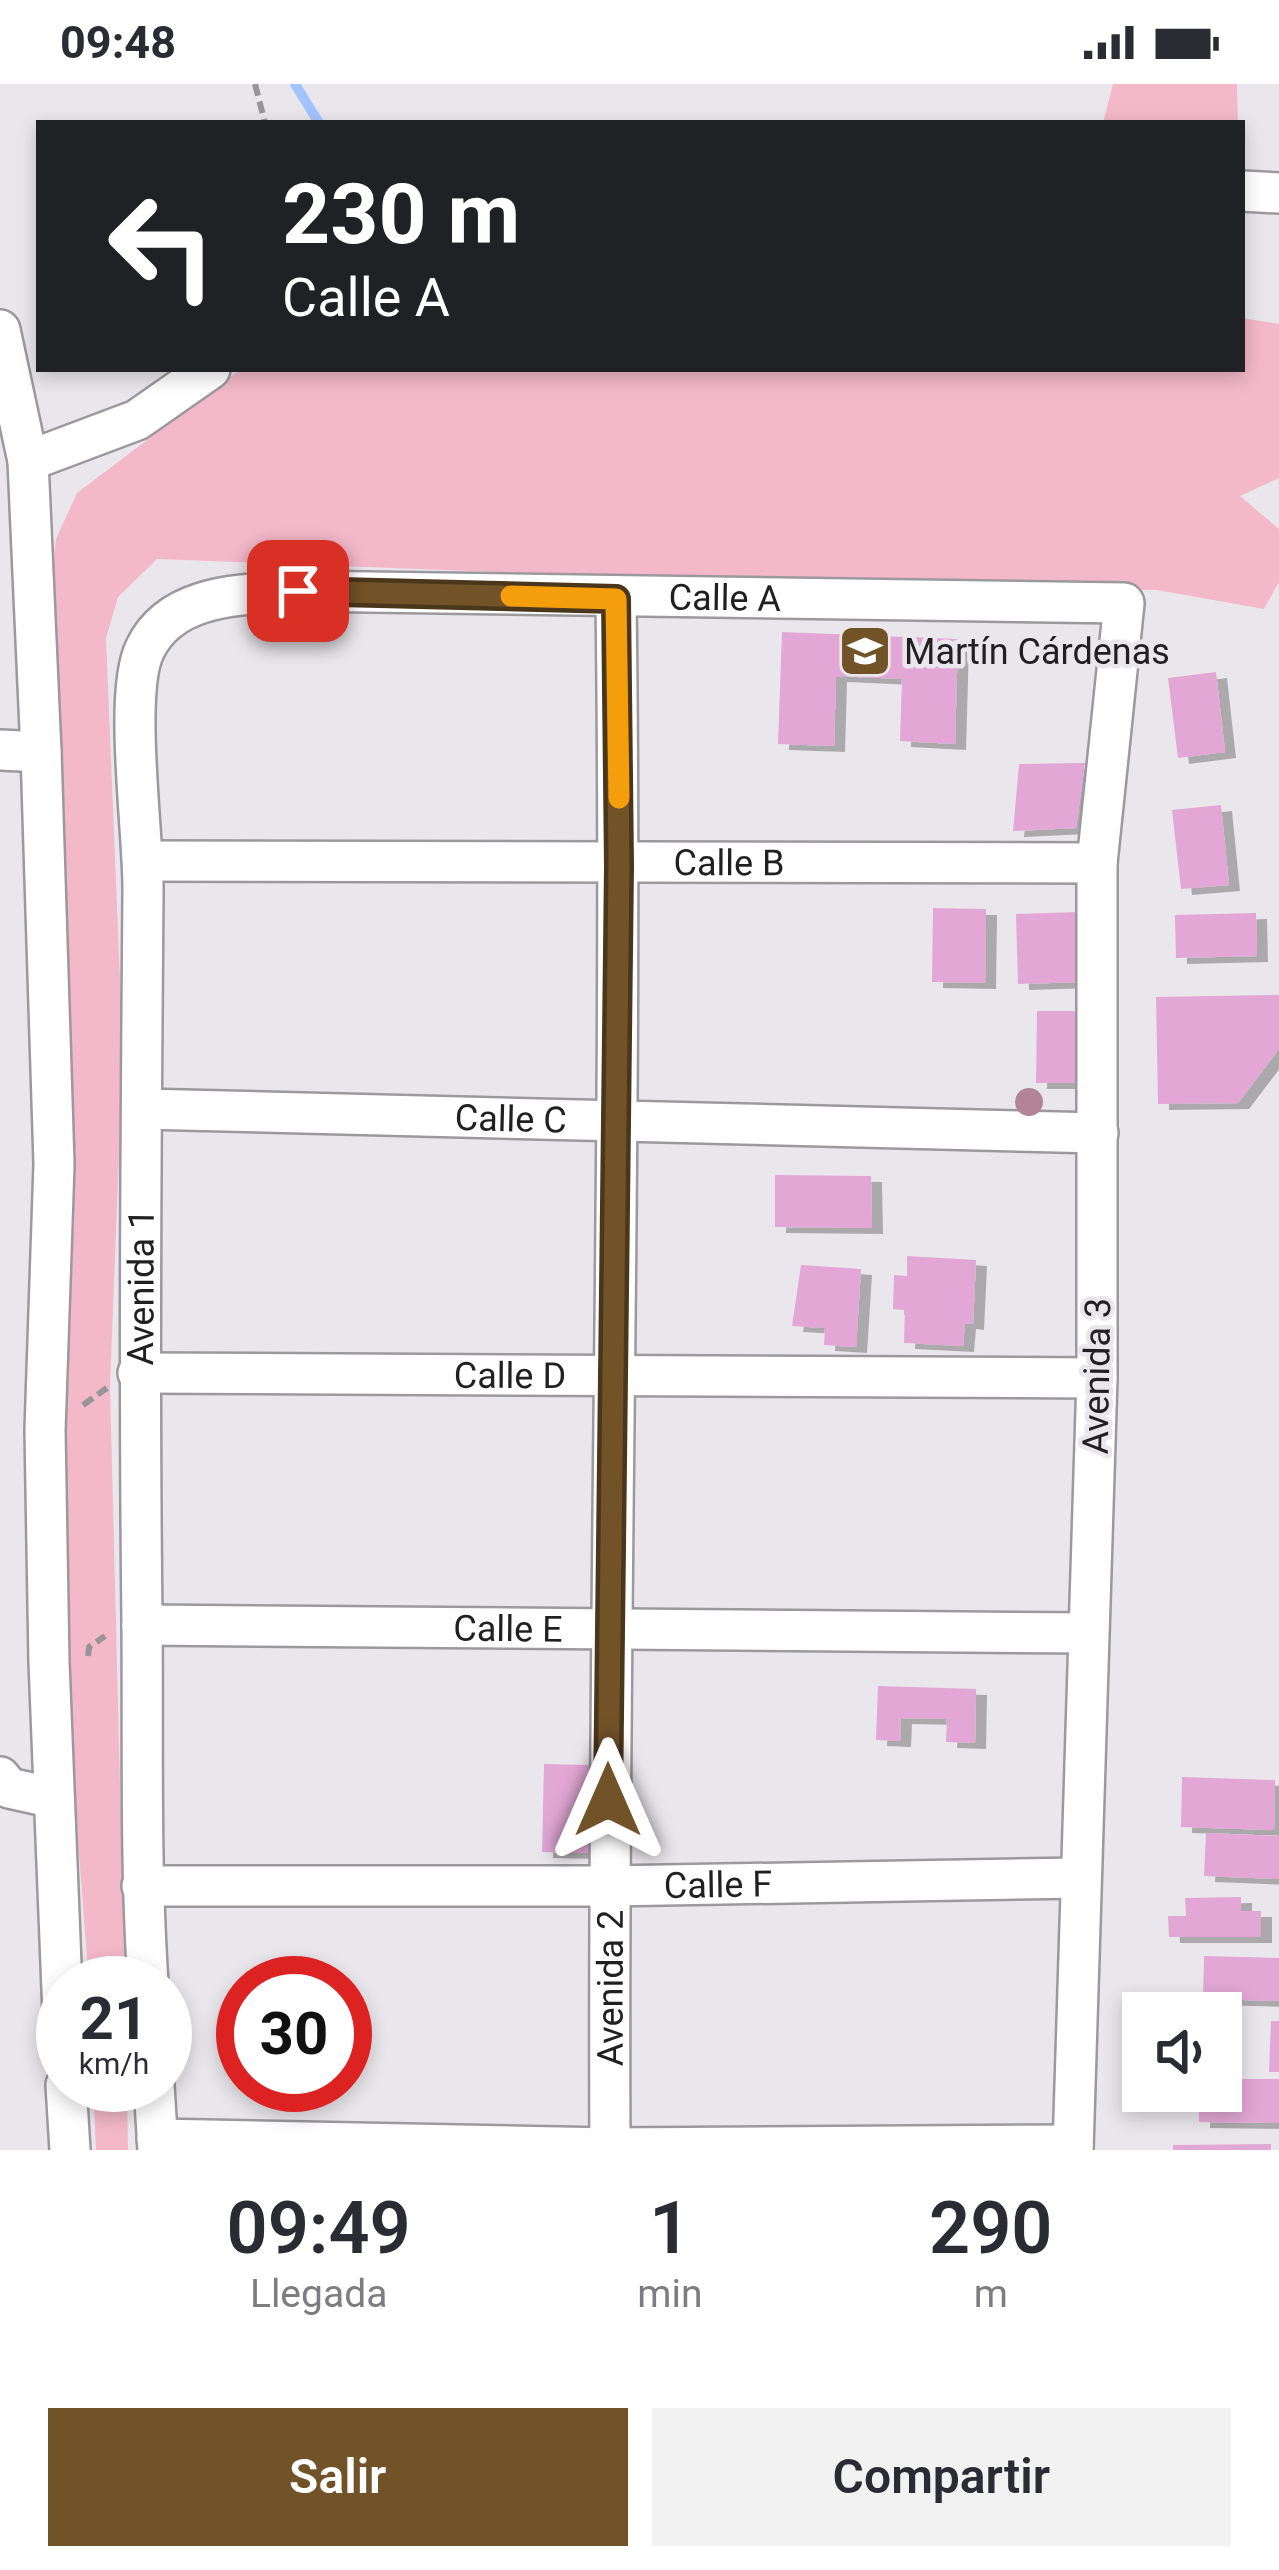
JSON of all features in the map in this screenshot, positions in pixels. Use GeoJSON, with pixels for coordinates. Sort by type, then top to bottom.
{"type":"FeatureCollection","features":[{"type":"Feature","properties":{"kind":"street"},"geometry":{"type":"LineString","coordinates":[[1245,190],[1279,194]]}},
{"type":"Feature","properties":{"kind":"street"},"geometry":{"type":"LineString","coordinates":[[0,329],[28,461],[41,752],[54,1164],[45,1430],[61,1956]]}},
{"type":"Feature","properties":{"kind":"street"},"geometry":{"type":"LineString","coordinates":[[28,461],[137,420],[206,372]]}},
{"type":"Feature","properties":{"kind":"street","name":"Calle A"},"geometry":{"type":"LineString","coordinates":[[184,608],[226,596],[298,591],[1124,603]]}},
{"type":"Feature","properties":{"kind":"street","name":"Avenida 2"},"geometry":{"type":"LineString","coordinates":[[610,2149],[608,1629],[619,866],[616,599]]}},
{"type":"Feature","properties":{"kind":"street","name":"Avenida 3"},"geometry":{"type":"LineString","coordinates":[[1073,2148],[1097,1378],[1097,863],[1124,603]]}},
{"type":"Feature","properties":{"kind":"street","name":"Avenida 1"},"geometry":{"type":"LineString","coordinates":[[146,1956],[138,1373],[144,861],[136,681],[154,633],[184,608]]}},
{"type":"Feature","properties":{"kind":"street"},"geometry":{"type":"LineString","coordinates":[[0,750],[41,752]]}},
{"type":"Feature","properties":{"kind":"street","name":"Calle B"},"geometry":{"type":"LineString","coordinates":[[144,861],[619,866],[1097,863]]}},
{"type":"Feature","properties":{"kind":"street","name":"Calle C"},"geometry":{"type":"LineString","coordinates":[[142,1109],[1098,1133]]}},
{"type":"Feature","properties":{"kind":"street","name":"Calle D"},"geometry":{"type":"LineString","coordinates":[[138,1373],[1097,1378]]}},
{"type":"Feature","properties":{"kind":"street","name":"Calle E"},"geometry":{"type":"LineString","coordinates":[[142,1625],[1088,1633]]}},
{"type":"Feature","properties":{"kind":"street"},"geometry":{"type":"LineString","coordinates":[[0,1777],[9,1788],[55,1798]]}},
{"type":"Feature","properties":{"kind":"street","name":"Calle F"},"geometry":{"type":"LineString","coordinates":[[142,1886],[608,1886],[1080,1878]]}},
{"type":"Feature","properties":{"kind":"street"},"geometry":{"type":"LineString","coordinates":[[68,2112],[70,2150]]}},
{"type":"Feature","properties":{"kind":"street"},"geometry":{"type":"LineString","coordinates":[[156,2112],[158,2145],[1073,2148]]}},
{"type":"Feature","properties":{"kind":"path"},"geometry":{"type":"LineString","coordinates":[[255,84],[264,120]]}},
{"type":"Feature","properties":{"kind":"path"},"geometry":{"type":"LineString","coordinates":[[45,1430],[138,1373]]}},
{"type":"Feature","properties":{"kind":"path"},"geometry":{"type":"LineString","coordinates":[[49,1662],[88,1660],[89,1647],[118,1628],[142,1625]]}},
{"type":"Feature","properties":{"kind":"shaded area"},"geometry":{"type":"Polygon","coordinates":[[[1113,84],[1237,84],[1238,120],[1104,120],[1113,84]]]}},
{"type":"Feature","properties":{"kind":"shaded area"},"geometry":{"type":"Polygon","coordinates":[[[1245,318],[1279,324],[1279,478],[1240,496],[1279,529],[1279,582],[1264,609],[1157,590],[753,582],[157,559],[118,597],[106,638],[123,1052],[110,1386],[124,1956],[87,1956],[59,1598],[71,1049],[51,583],[56,539],[77,493],[237,372],[1245,372],[1245,318]]]}},
{"type":"Feature","properties":{"kind":"shaded area"},"geometry":{"type":"Polygon","coordinates":[[[94,2112],[127,2112],[128,2150],[96,2150],[94,2112]]]}},
{"type":"Feature","properties":{"kind":"building"},"geometry":{"type":"Polygon","coordinates":[[[782,632],[958,639],[955,744],[900,741],[902,679],[836,676],[834,746],[778,744],[782,632]]]}},
{"type":"Feature","properties":{"kind":"building"},"geometry":{"type":"Polygon","coordinates":[[[1216,672],[1225,752],[1178,758],[1168,678],[1216,672]]]}},
{"type":"Feature","properties":{"kind":"building"},"geometry":{"type":"Polygon","coordinates":[[[1085,763],[1076,828],[1013,831],[1019,764],[1085,763]]]}},
{"type":"Feature","properties":{"kind":"building"},"geometry":{"type":"Polygon","coordinates":[[[1221,805],[1229,885],[1181,889],[1172,810],[1221,805]]]}},
{"type":"Feature","properties":{"kind":"building"},"geometry":{"type":"Polygon","coordinates":[[[933,908],[986,909],[985,983],[932,982],[933,908]]]}},
{"type":"Feature","properties":{"kind":"building"},"geometry":{"type":"Polygon","coordinates":[[[1080,912],[1082,982],[1018,984],[1016,914],[1080,912]]]}},
{"type":"Feature","properties":{"kind":"building"},"geometry":{"type":"Polygon","coordinates":[[[1256,913],[1257,956],[1176,958],[1175,915],[1256,913]]]}},
{"type":"Feature","properties":{"kind":"building"},"geometry":{"type":"Polygon","coordinates":[[[1279,995],[1279,1049],[1238,1103],[1158,1104],[1156,997],[1279,995]]]}},
{"type":"Feature","properties":{"kind":"building"},"geometry":{"type":"Polygon","coordinates":[[[1037,1011],[1087,1011],[1087,1083],[1036,1083],[1037,1011]]]}},
{"type":"Feature","properties":{"kind":"building"},"geometry":{"type":"Polygon","coordinates":[[[775,1175],[871,1176],[872,1228],[775,1227],[775,1175]]]}},
{"type":"Feature","properties":{"kind":"building"},"geometry":{"type":"Polygon","coordinates":[[[907,1256],[976,1260],[973,1324],[965,1323],[963,1346],[904,1343],[905,1310],[893,1309],[894,1275],[907,1276],[907,1256]]]}},
{"type":"Feature","properties":{"kind":"building"},"geometry":{"type":"Polygon","coordinates":[[[801,1265],[861,1269],[856,1347],[824,1345],[825,1328],[792,1326],[801,1265]]]}},
{"type":"Feature","properties":{"kind":"building"},"geometry":{"type":"Polygon","coordinates":[[[878,1686],[976,1689],[975,1743],[946,1742],[947,1719],[901,1718],[900,1741],[876,1740],[878,1686]]]}},
{"type":"Feature","properties":{"kind":"building"},"geometry":{"type":"Polygon","coordinates":[[[544,1764],[590,1765],[588,1853],[542,1852],[544,1764]]]}},
{"type":"Feature","properties":{"kind":"building"},"geometry":{"type":"Polygon","coordinates":[[[1182,1777],[1275,1780],[1274,1830],[1181,1827],[1182,1777]]]}},
{"type":"Feature","properties":{"kind":"building"},"geometry":{"type":"Polygon","coordinates":[[[1206,1833],[1279,1836],[1279,1879],[1204,1876],[1206,1833]]]}},
{"type":"Feature","properties":{"kind":"building"},"geometry":{"type":"Polygon","coordinates":[[[1241,1897],[1241,1911],[1261,1911],[1261,1937],[1169,1937],[1168,1916],[1186,1916],[1185,1898],[1241,1897]]]}},
{"type":"Feature","properties":{"kind":"building"},"geometry":{"type":"Polygon","coordinates":[[[1204,1956],[1279,1958],[1279,2001],[1242,2000],[1242,1992],[1203,1992],[1204,1956]]]}},
{"type":"Feature","properties":{"kind":"building"},"geometry":{"type":"Polygon","coordinates":[[[1271,2021],[1279,2021],[1279,2072],[1269,2072],[1271,2021]]]}},
{"type":"Feature","properties":{"kind":"building"},"geometry":{"type":"Polygon","coordinates":[[[1242,2079],[1279,2079],[1279,2123],[1199,2122],[1199,2112],[1242,2112],[1242,2079]]]}},
{"type":"Feature","properties":{"kind":"building"},"geometry":{"type":"Polygon","coordinates":[[[1271,2144],[1271,2150],[1173,2150],[1173,2145],[1271,2144]]]}},
{"type":"Feature","properties":{"kind":"waterway"},"geometry":{"type":"LineString","coordinates":[[295,84],[317,120]]}},
{"type":"Feature","properties":{"kind":"slow traffic"},"geometry":{"type":"LineString","coordinates":[[511,596],[616,599],[619,798]]}},
{"type":"Feature","properties":{"kind":"place","name":"Martín Cárdenas"},"geometry":{"type":"Point","coordinates":[865,651]}},
{"type":"Feature","properties":{"kind":"route"},"geometry":{"type":"LineString","coordinates":[[298,591],[616,599],[619,866],[608,1800]]}}]}
